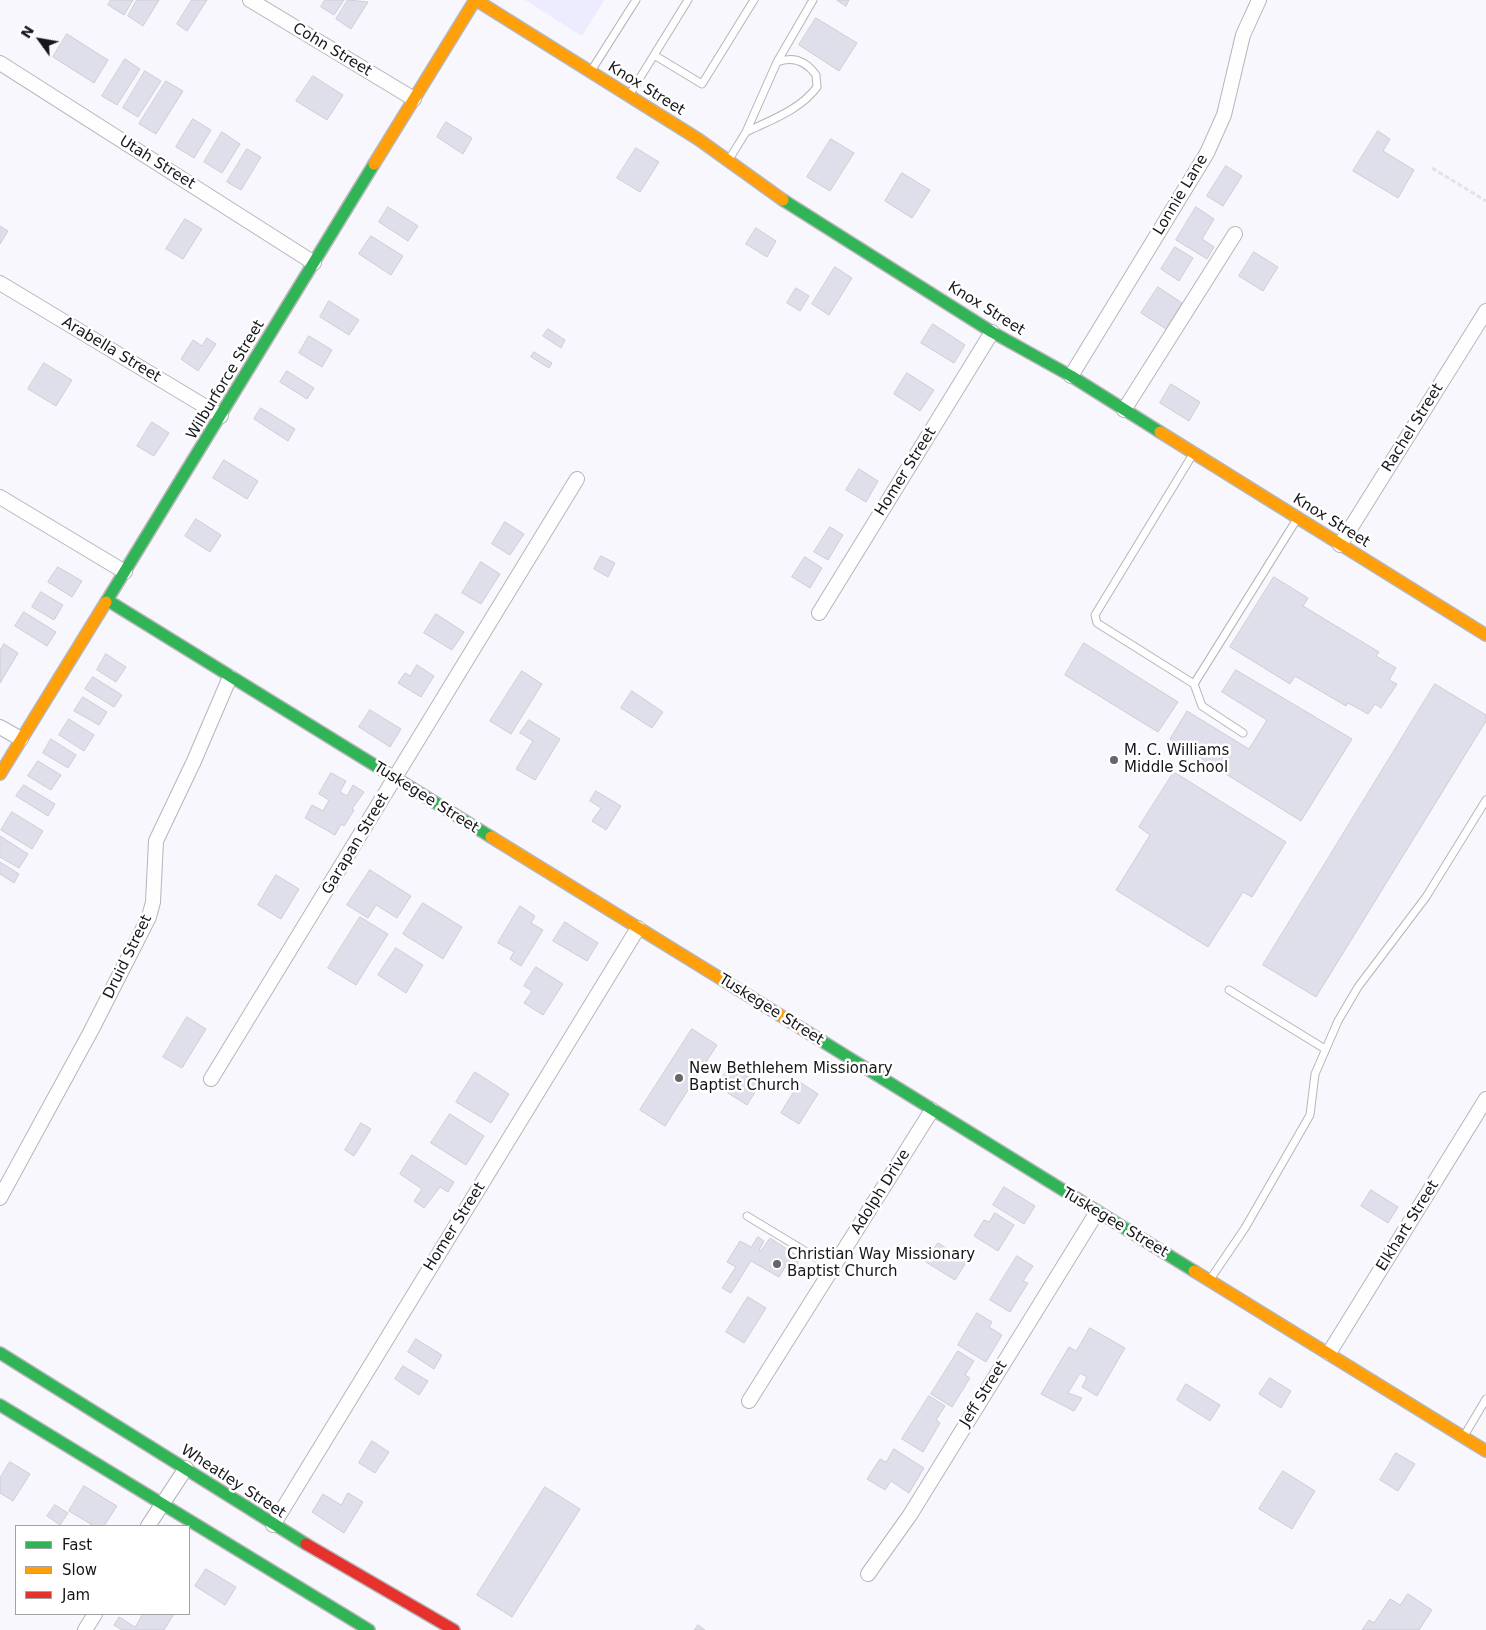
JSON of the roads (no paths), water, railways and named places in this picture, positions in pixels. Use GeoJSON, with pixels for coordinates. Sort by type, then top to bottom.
{"type":"FeatureCollection","features":[{"type":"Feature","properties":{"kind":"street","name":"Cohn Street"},"geometry":{"type":"LineString","coordinates":[[250,0],[414,99]]}},
{"type":"Feature","properties":{"kind":"street","name":"Wilburforce Street"},"geometry":{"type":"LineString","coordinates":[[0,774],[475,0]]}},
{"type":"Feature","properties":{"kind":"street","name":"Knox Street"},"geometry":{"type":"LineString","coordinates":[[475,0],[629,96],[764,187],[992,332],[1071,376],[1486,635]]}},
{"type":"Feature","properties":{"kind":"street","name":"Lonnie Lane"},"geometry":{"type":"LineString","coordinates":[[1071,376],[1207,153],[1224,115],[1243,34],[1259,0]]}},
{"type":"Feature","properties":{"kind":"street","name":"Utah Street"},"geometry":{"type":"LineString","coordinates":[[0,63],[314,263]]}},
{"type":"Feature","properties":{"kind":"street"},"geometry":{"type":"LineString","coordinates":[[1124,410],[1235,234]]}},
{"type":"Feature","properties":{"kind":"street","name":"Arabella Street"},"geometry":{"type":"LineString","coordinates":[[0,283],[221,416]]}},
{"type":"Feature","properties":{"kind":"street","name":"Rachel Street"},"geometry":{"type":"LineString","coordinates":[[1340,545],[1486,311]]}},
{"type":"Feature","properties":{"kind":"street","name":"Homer Street"},"geometry":{"type":"LineString","coordinates":[[819,613],[992,332]]}},
{"type":"Feature","properties":{"kind":"street","name":"Garapan Street"},"geometry":{"type":"LineString","coordinates":[[211,1079],[577,479]]}},
{"type":"Feature","properties":{"kind":"street"},"geometry":{"type":"LineString","coordinates":[[0,497],[125,572]]}},
{"type":"Feature","properties":{"kind":"street","name":"Tuskegee Street"},"geometry":{"type":"LineString","coordinates":[[107,600],[394,779],[1486,1451]]}},
{"type":"Feature","properties":{"kind":"street","name":"Druid Street"},"geometry":{"type":"LineString","coordinates":[[0,1198],[91,1031],[149,917],[154,893],[156,841],[194,761],[230,676]]}},
{"type":"Feature","properties":{"kind":"street"},"geometry":{"type":"LineString","coordinates":[[0,727],[21,740]]}},
{"type":"Feature","properties":{"kind":"street","name":"Homer Street"},"geometry":{"type":"LineString","coordinates":[[272,1525],[638,928]]}},
{"type":"Feature","properties":{"kind":"street","name":"Elkhart Street"},"geometry":{"type":"LineString","coordinates":[[1329,1353],[1486,1099]]}},
{"type":"Feature","properties":{"kind":"street","name":"Adolph Drive"},"geometry":{"type":"LineString","coordinates":[[749,1401],[932,1110]]}},
{"type":"Feature","properties":{"kind":"street","name":"Jeff Street"},"geometry":{"type":"LineString","coordinates":[[868,1574],[910,1515],[1096,1212]]}},
{"type":"Feature","properties":{"kind":"street","name":"Wheatley Street"},"geometry":{"type":"LineString","coordinates":[[0,1353],[186,1468],[272,1525],[450,1629]]}},
{"type":"Feature","properties":{"kind":"street"},"geometry":{"type":"LineString","coordinates":[[0,1405],[369,1630]]}},
{"type":"Feature","properties":{"kind":"street"},"geometry":{"type":"LineString","coordinates":[[149,1525],[186,1468]]}},
{"type":"Feature","properties":{"kind":"street"},"geometry":{"type":"LineString","coordinates":[[85,1630],[94,1615]]}},
{"type":"Feature","properties":{"kind":"lane"},"geometry":{"type":"LineString","coordinates":[[590,72],[636,0]]}},
{"type":"Feature","properties":{"kind":"lane"},"geometry":{"type":"LineString","coordinates":[[629,96],[688,0]]}},
{"type":"Feature","properties":{"kind":"lane"},"geometry":{"type":"LineString","coordinates":[[654,55],[702,84],[754,0]]}},
{"type":"Feature","properties":{"kind":"lane"},"geometry":{"type":"LineString","coordinates":[[728,161],[746,132],[777,62],[813,0]]}},
{"type":"Feature","properties":{"kind":"lane"},"geometry":{"type":"LineString","coordinates":[[746,132],[790,110],[804,101],[817,87],[816,75],[806,64],[789,59],[777,62]]}},
{"type":"Feature","properties":{"kind":"lane"},"geometry":{"type":"LineString","coordinates":[[1193,453],[1095,615],[1098,623],[1194,684],[1202,706],[1243,733]]}},
{"type":"Feature","properties":{"kind":"lane"},"geometry":{"type":"LineString","coordinates":[[1194,684],[1297,518]]}},
{"type":"Feature","properties":{"kind":"lane"},"geometry":{"type":"LineString","coordinates":[[1210,1281],[1245,1228],[1310,1116],[1315,1074],[1338,1020],[1358,987],[1426,897],[1486,800]]}},
{"type":"Feature","properties":{"kind":"lane"},"geometry":{"type":"LineString","coordinates":[[1229,990],[1325,1049]]}},
{"type":"Feature","properties":{"kind":"lane"},"geometry":{"type":"LineString","coordinates":[[747,1216],[833,1268]]}},
{"type":"Feature","properties":{"kind":"lane"},"geometry":{"type":"LineString","coordinates":[[1463,1437],[1486,1399]]}},
{"type":"Feature","properties":{"kind":"place","name":"M. C. Williams Middle School"},"geometry":{"type":"Point","coordinates":[1114,760]}},
{"type":"Feature","properties":{"kind":"place","name":"New Bethlehem Missionary Baptist Church"},"geometry":{"type":"Point","coordinates":[679,1078]}},
{"type":"Feature","properties":{"kind":"place","name":"Christian Way Missionary Baptist Church"},"geometry":{"type":"Point","coordinates":[777,1264]}}]}
